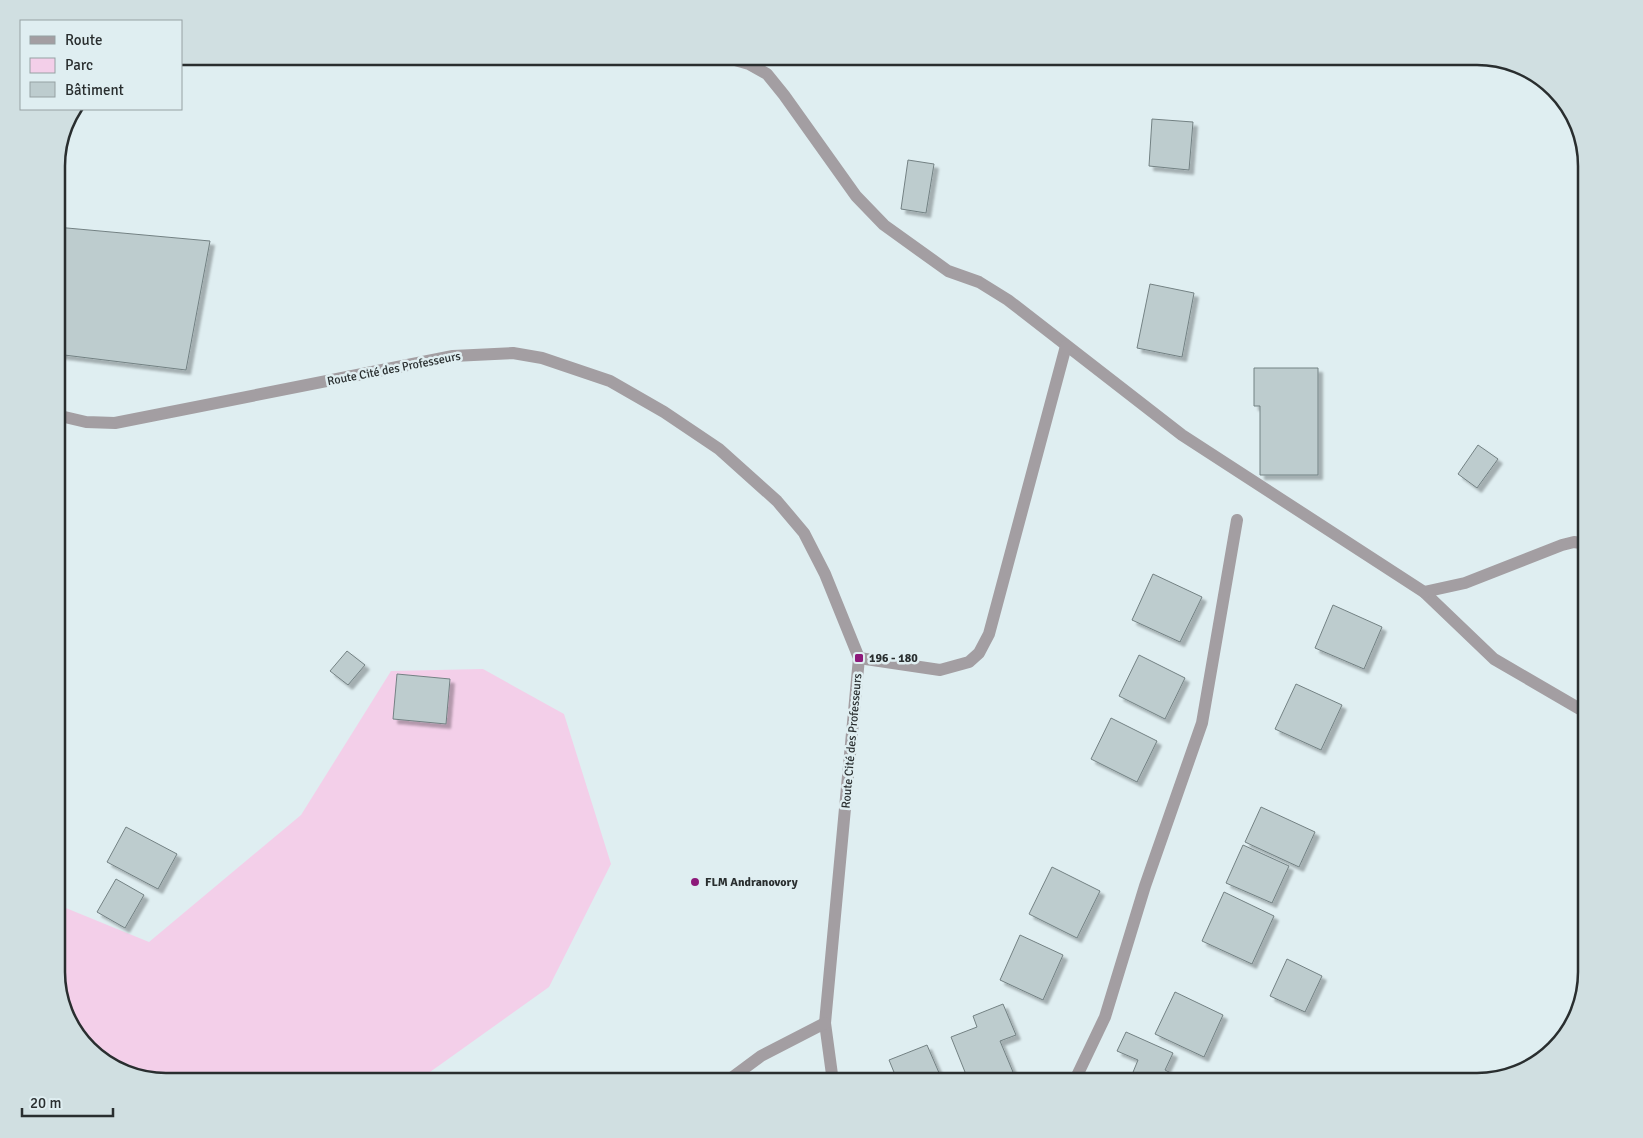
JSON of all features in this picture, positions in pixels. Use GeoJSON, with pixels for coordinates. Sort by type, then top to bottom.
{"type":"FeatureCollection","features":[{"type":"Feature","properties":{"kind":"street"},"geometry":{"type":"LineString","coordinates":[[751,65],[767,74],[856,196],[884,225],[948,271],[979,282],[1008,300],[1052,332],[1066,346],[1182,435],[1424,592],[1494,659],[1578,707]]}},
{"type":"Feature","properties":{"kind":"street"},"geometry":{"type":"LineString","coordinates":[[859,658],[940,670],[969,662],[979,653],[989,634],[1066,346]]}},
{"type":"Feature","properties":{"kind":"street","name":"Route Cité des Professeurs"},"geometry":{"type":"LineString","coordinates":[[65,417],[86,422],[115,423],[453,356],[513,352],[542,358],[610,381],[664,412],[719,449],[777,501],[804,534],[825,574],[859,658],[825,1023],[831,1073]]}},
{"type":"Feature","properties":{"kind":"street"},"geometry":{"type":"LineString","coordinates":[[1078,1073],[1105,1016],[1145,886],[1202,723],[1237,520]]}},
{"type":"Feature","properties":{"kind":"street"},"geometry":{"type":"LineString","coordinates":[[1424,592],[1465,583],[1562,545],[1578,543]]}},
{"type":"Feature","properties":{"kind":"street"},"geometry":{"type":"LineString","coordinates":[[738,1073],[761,1056],[825,1023]]}},
{"type":"Feature","properties":{"kind":"green space"},"geometry":{"type":"Polygon","coordinates":[[[483,669],[564,714],[611,864],[549,987],[429,1073],[166,1073],[140,1070],[121,1063],[99,1048],[86,1034],[70,1005],[65,979],[65,908],[149,942],[301,815],[391,671],[483,669]]]}},
{"type":"Feature","properties":{"kind":"building"},"geometry":{"type":"Polygon","coordinates":[[[1152,119],[1193,122],[1189,170],[1149,166],[1152,119]]]}},
{"type":"Feature","properties":{"kind":"building"},"geometry":{"type":"Polygon","coordinates":[[[908,160],[934,164],[926,213],[901,209],[908,160]]]}},
{"type":"Feature","properties":{"kind":"building"},"geometry":{"type":"Polygon","coordinates":[[[65,228],[210,241],[186,370],[65,355],[65,228]]]}},
{"type":"Feature","properties":{"kind":"building"},"geometry":{"type":"Polygon","coordinates":[[[1150,284],[1194,293],[1182,357],[1137,348],[1150,284]]]}},
{"type":"Feature","properties":{"kind":"building"},"geometry":{"type":"Polygon","coordinates":[[[1254,368],[1318,368],[1318,475],[1260,475],[1260,406],[1254,406],[1254,368]]]}},
{"type":"Feature","properties":{"kind":"building"},"geometry":{"type":"Polygon","coordinates":[[[1478,445],[1498,459],[1477,488],[1458,474],[1478,445]]]}},
{"type":"Feature","properties":{"kind":"building"},"geometry":{"type":"Polygon","coordinates":[[[1153,574],[1202,597],[1180,642],[1132,620],[1153,574]]]}},
{"type":"Feature","properties":{"kind":"building"},"geometry":{"type":"Polygon","coordinates":[[[1333,605],[1382,627],[1364,669],[1315,648],[1333,605]]]}},
{"type":"Feature","properties":{"kind":"building"},"geometry":{"type":"Polygon","coordinates":[[[347,651],[365,665],[348,685],[330,671],[347,651]]]}},
{"type":"Feature","properties":{"kind":"building"},"geometry":{"type":"Polygon","coordinates":[[[1139,655],[1185,678],[1165,719],[1119,696],[1139,655]]]}},
{"type":"Feature","properties":{"kind":"building"},"geometry":{"type":"Polygon","coordinates":[[[397,674],[450,679],[446,724],[393,719],[397,674]]]}},
{"type":"Feature","properties":{"kind":"building"},"geometry":{"type":"Polygon","coordinates":[[[1296,684],[1342,705],[1321,750],[1275,729],[1296,684]]]}},
{"type":"Feature","properties":{"kind":"building"},"geometry":{"type":"Polygon","coordinates":[[[1111,718],[1157,741],[1137,782],[1091,759],[1111,718]]]}},
{"type":"Feature","properties":{"kind":"building"},"geometry":{"type":"Polygon","coordinates":[[[1261,807],[1315,832],[1299,867],[1245,842],[1261,807]]]}},
{"type":"Feature","properties":{"kind":"building"},"geometry":{"type":"Polygon","coordinates":[[[126,827],[177,854],[158,889],[107,862],[126,827]]]}},
{"type":"Feature","properties":{"kind":"building"},"geometry":{"type":"Polygon","coordinates":[[[1243,845],[1289,866],[1272,903],[1226,883],[1243,845]]]}},
{"type":"Feature","properties":{"kind":"building"},"geometry":{"type":"Polygon","coordinates":[[[1052,867],[1100,891],[1077,938],[1029,914],[1052,867]]]}},
{"type":"Feature","properties":{"kind":"building"},"geometry":{"type":"Polygon","coordinates":[[[116,879],[144,895],[125,928],[97,912],[116,879]]]}},
{"type":"Feature","properties":{"kind":"building"},"geometry":{"type":"Polygon","coordinates":[[[1224,892],[1274,916],[1252,964],[1202,941],[1224,892]]]}},
{"type":"Feature","properties":{"kind":"building"},"geometry":{"type":"Polygon","coordinates":[[[1020,935],[1063,955],[1043,1000],[1000,980],[1020,935]]]}},
{"type":"Feature","properties":{"kind":"building"},"geometry":{"type":"Polygon","coordinates":[[[1287,959],[1322,976],[1305,1012],[1270,996],[1287,959]]]}},
{"type":"Feature","properties":{"kind":"building"},"geometry":{"type":"Polygon","coordinates":[[[1175,992],[1223,1015],[1204,1057],[1155,1034],[1175,992]]]}},
{"type":"Feature","properties":{"kind":"building"},"geometry":{"type":"Polygon","coordinates":[[[1003,1004],[1016,1035],[1000,1041],[1013,1072],[965,1073],[951,1037],[977,1027],[973,1016],[1003,1004]]]}},
{"type":"Feature","properties":{"kind":"building"},"geometry":{"type":"Polygon","coordinates":[[[1126,1032],[1173,1053],[1165,1070],[1171,1073],[1133,1073],[1138,1060],[1117,1051],[1126,1032]]]}},
{"type":"Feature","properties":{"kind":"building"},"geometry":{"type":"Polygon","coordinates":[[[927,1045],[939,1073],[894,1073],[889,1060],[927,1045]]]}},
{"type":"Feature","properties":{"kind":"place","name":"196 - 180"},"geometry":{"type":"Point","coordinates":[859,658]}},
{"type":"Feature","properties":{"kind":"place","name":"FLM Andranovory"},"geometry":{"type":"Point","coordinates":[695,882]}}]}
